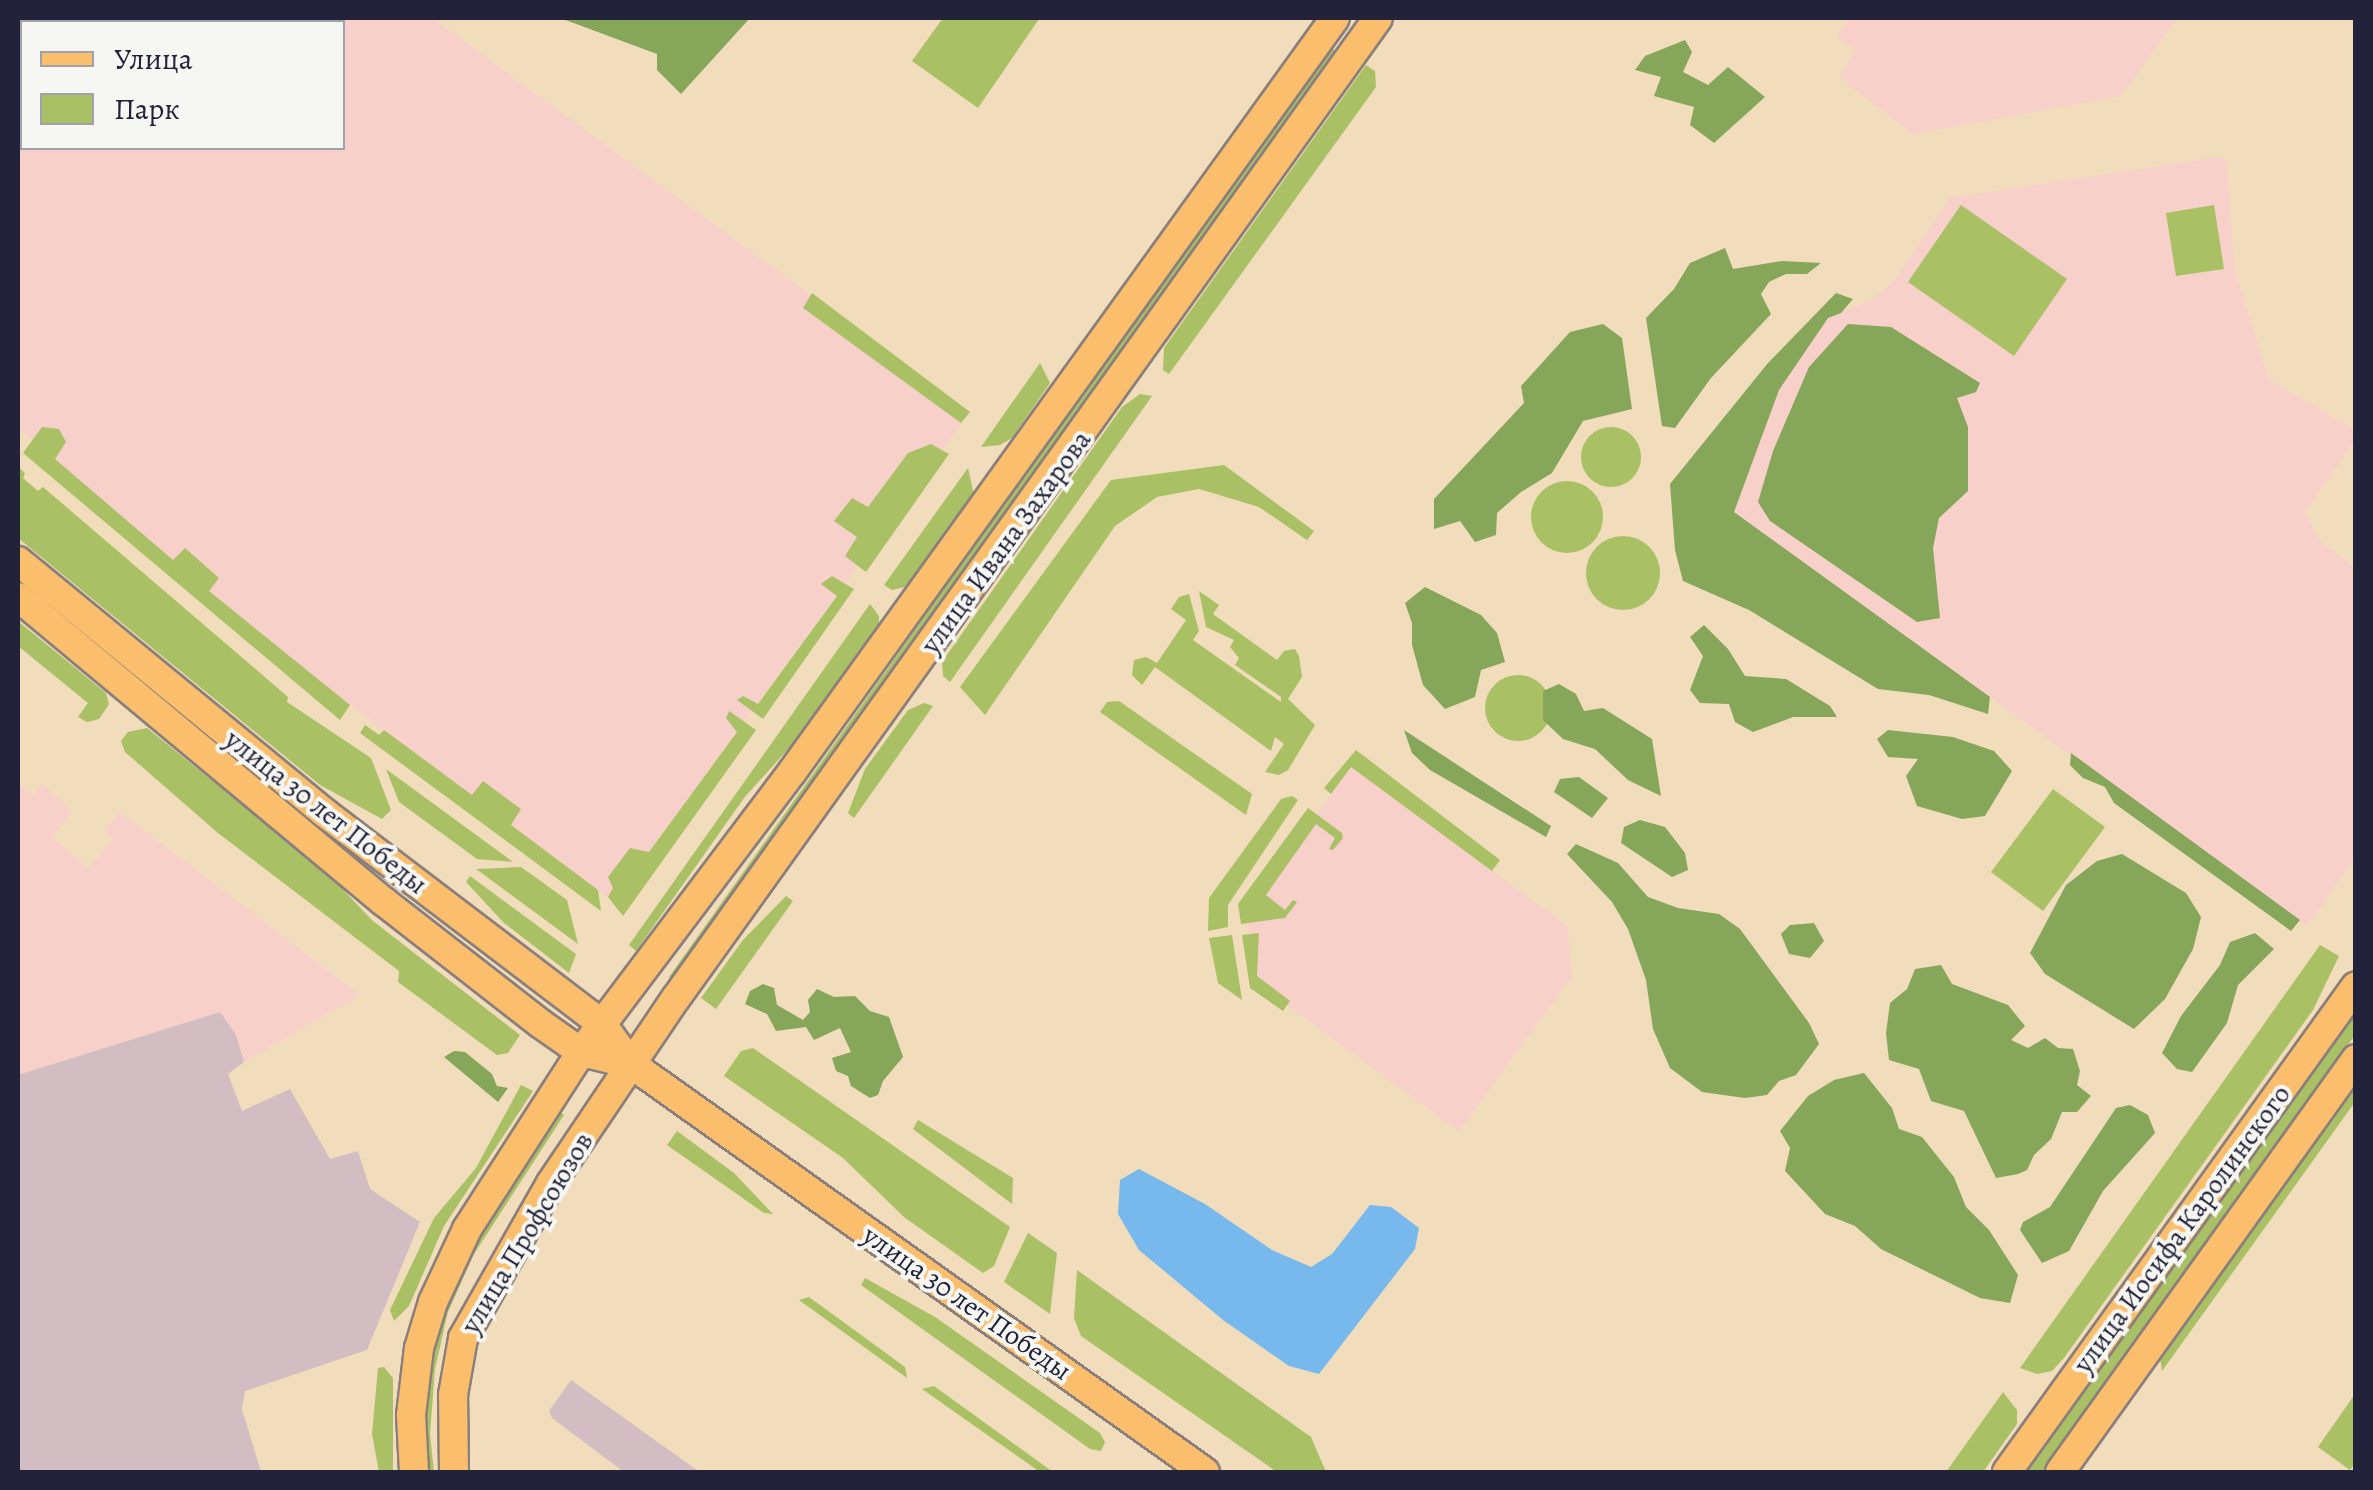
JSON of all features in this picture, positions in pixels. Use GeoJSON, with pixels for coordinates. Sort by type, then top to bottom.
{"type":"FeatureCollection","features":[{"type":"Feature","properties":{"kind":"main road","name":"улица Ивана Захарова"},"geometry":{"type":"LineString","coordinates":[[581,1052],[792,772],[1335,18]]}},
{"type":"Feature","properties":{"kind":"main road","name":"улица Ивана Захарова"},"geometry":{"type":"LineString","coordinates":[[631,1064],[1378,18]]}},
{"type":"Feature","properties":{"kind":"main road","name":"улица 30 лет Победы"},"geometry":{"type":"LineString","coordinates":[[18,561],[324,813],[602,1024],[631,1064],[1206,1472]]}},
{"type":"Feature","properties":{"kind":"main road","name":"улица 30 лет Победы"},"geometry":{"type":"LineString","coordinates":[[18,598],[383,901],[581,1052],[631,1064]]}},
{"type":"Feature","properties":{"kind":"main road","name":"улица Иосифа Каролинского"},"geometry":{"type":"LineString","coordinates":[[2007,1472],[2356,986]]}},
{"type":"Feature","properties":{"kind":"main road","name":"улица Профсоюзов"},"geometry":{"type":"LineString","coordinates":[[414,1472],[411,1414],[419,1348],[433,1302],[467,1229],[581,1052]]}},
{"type":"Feature","properties":{"kind":"main road","name":"улица Иосифа Каролинского"},"geometry":{"type":"LineString","coordinates":[[2060,1472],[2356,1059]]}},
{"type":"Feature","properties":{"kind":"main road","name":"улица Профсоюзов"},"geometry":{"type":"LineString","coordinates":[[454,1472],[453,1395],[462,1338],[551,1183],[631,1064]]}},
{"type":"Feature","properties":{"kind":"shaded area"},"geometry":{"type":"Polygon","coordinates":[[[18,18],[432,18],[970,412],[613,901],[292,661],[18,428],[18,18]]]}},
{"type":"Feature","properties":{"kind":"shaded area"},"geometry":{"type":"Polygon","coordinates":[[[1850,18],[2177,18],[2121,96],[1913,134],[1839,77],[1856,51],[1837,36],[1850,18]]]}},
{"type":"Feature","properties":{"kind":"shaded area"},"geometry":{"type":"Polygon","coordinates":[[[2221,157],[2227,163],[2234,267],[2268,378],[2355,431],[2355,440],[2305,512],[2321,542],[2355,568],[2355,858],[2307,926],[1734,512],[1779,390],[1828,317],[1874,299],[1895,280],[1950,198],[2221,157]]]}},
{"type":"Feature","properties":{"kind":"shaded area"},"geometry":{"type":"Polygon","coordinates":[[[1351,767],[1567,926],[1572,976],[1459,1131],[1258,984],[1246,913],[1351,767]]]}},
{"type":"Feature","properties":{"kind":"shaded area"},"geometry":{"type":"Polygon","coordinates":[[[18,783],[32,795],[42,784],[72,812],[52,837],[88,868],[114,839],[104,831],[120,812],[360,995],[244,1062],[236,1035],[219,1012],[18,1075],[18,783]]]}},
{"type":"Feature","properties":{"kind":"shaded area"},"geometry":{"type":"Polygon","coordinates":[[[220,1012],[236,1035],[244,1062],[228,1074],[242,1111],[290,1089],[330,1159],[358,1151],[370,1189],[420,1222],[367,1350],[245,1391],[242,1409],[261,1472],[18,1472],[18,1075],[220,1012]]]}},
{"type":"Feature","properties":{"kind":"shaded area"},"geometry":{"type":"Polygon","coordinates":[[[571,1380],[701,1472],[624,1472],[552,1418],[549,1411],[571,1380]]]}},
{"type":"Feature","properties":{"kind":"green space"},"geometry":{"type":"Polygon","coordinates":[[[560,18],[750,18],[681,94],[657,70],[657,54],[560,18]]]}},
{"type":"Feature","properties":{"kind":"green space"},"geometry":{"type":"Polygon","coordinates":[[[943,18],[1039,19],[978,108],[912,61],[943,18]]]}},
{"type":"Feature","properties":{"kind":"green space"},"geometry":{"type":"Polygon","coordinates":[[[1685,40],[1692,52],[1683,72],[1708,85],[1728,67],[1765,97],[1714,143],[1690,125],[1694,107],[1654,96],[1661,77],[1635,70],[1645,56],[1685,40]]]}},
{"type":"Feature","properties":{"kind":"green space"},"geometry":{"type":"Polygon","coordinates":[[[1329,46],[1337,52],[677,982],[669,977],[1329,46]]]}},
{"type":"Feature","properties":{"kind":"green space"},"geometry":{"type":"Polygon","coordinates":[[[1366,65],[1375,71],[1376,87],[1169,374],[1163,370],[1164,348],[1366,65]]]}},
{"type":"Feature","properties":{"kind":"green space"},"geometry":{"type":"Polygon","coordinates":[[[1961,205],[2067,279],[2014,356],[1908,282],[1961,205]]]}},
{"type":"Feature","properties":{"kind":"green space"},"geometry":{"type":"Polygon","coordinates":[[[2214,205],[2224,269],[2176,276],[2166,213],[2214,205]]]}},
{"type":"Feature","properties":{"kind":"green space"},"geometry":{"type":"Polygon","coordinates":[[[1725,248],[1733,269],[1782,261],[1821,263],[1807,274],[1786,274],[1769,282],[1761,294],[1771,314],[1711,378],[1675,428],[1662,426],[1646,318],[1674,289],[1690,263],[1725,248]]]}},
{"type":"Feature","properties":{"kind":"green space"},"geometry":{"type":"Polygon","coordinates":[[[812,293],[970,412],[961,423],[803,308],[812,293]]]}},
{"type":"Feature","properties":{"kind":"green space"},"geometry":{"type":"Polygon","coordinates":[[[1836,293],[1853,299],[1841,313],[1828,318],[1779,390],[1734,512],[1990,697],[1988,714],[1929,695],[1878,689],[1749,610],[1683,581],[1675,550],[1670,484],[1768,363],[1836,293]]]}},
{"type":"Feature","properties":{"kind":"green space"},"geometry":{"type":"Polygon","coordinates":[[[1603,324],[1622,338],[1632,409],[1583,421],[1552,473],[1497,513],[1496,535],[1475,542],[1460,521],[1434,529],[1434,499],[1524,403],[1521,386],[1570,332],[1603,324]]]}},
{"type":"Feature","properties":{"kind":"green space"},"geometry":{"type":"Polygon","coordinates":[[[1848,324],[1891,327],[1980,383],[1976,392],[1957,398],[1968,427],[1968,491],[1939,518],[1933,548],[1940,618],[1917,622],[1770,521],[1758,502],[1773,451],[1809,367],[1848,324]]]}},
{"type":"Feature","properties":{"kind":"green space"},"geometry":{"type":"Polygon","coordinates":[[[1040,363],[1050,383],[1012,438],[1000,445],[981,447],[1040,363]]]}},
{"type":"Feature","properties":{"kind":"green space"},"geometry":{"type":"Polygon","coordinates":[[[1140,394],[1152,396],[950,682],[943,676],[942,662],[1122,407],[1140,394]]]}},
{"type":"Feature","properties":{"kind":"green space"},"geometry":{"type":"Polygon","coordinates":[[[42,427],[59,429],[66,442],[55,459],[173,560],[185,548],[219,578],[209,591],[350,705],[340,720],[23,453],[42,427]]]}},
{"type":"Feature","properties":{"kind":"green space"},"geometry":{"type":"Polygon","coordinates":[[[1611,427],[1632,436],[1641,457],[1632,478],[1611,487],[1590,478],[1581,457],[1590,436],[1611,427]]]}},
{"type":"Feature","properties":{"kind":"green space"},"geometry":{"type":"Polygon","coordinates":[[[931,444],[949,454],[866,572],[845,556],[857,537],[834,521],[852,498],[868,507],[908,453],[931,444]]]}},
{"type":"Feature","properties":{"kind":"green space"},"geometry":{"type":"Polygon","coordinates":[[[1224,465],[1314,531],[1307,540],[1259,507],[1199,489],[1157,497],[1115,526],[985,715],[960,687],[1111,480],[1224,465]]]}},
{"type":"Feature","properties":{"kind":"green space"},"geometry":{"type":"Polygon","coordinates":[[[18,467],[25,473],[23,478],[38,491],[43,487],[288,697],[287,702],[371,758],[391,810],[382,819],[320,785],[18,538],[18,467]]]}},
{"type":"Feature","properties":{"kind":"green space"},"geometry":{"type":"Polygon","coordinates":[[[968,468],[974,495],[909,586],[892,590],[884,585],[968,468]]]}},
{"type":"Feature","properties":{"kind":"green space"},"geometry":{"type":"Polygon","coordinates":[[[1567,481],[1592,492],[1603,517],[1592,542],[1567,553],[1542,542],[1531,517],[1542,492],[1567,481]]]}},
{"type":"Feature","properties":{"kind":"green space"},"geometry":{"type":"Polygon","coordinates":[[[1623,536],[1649,547],[1660,573],[1649,599],[1623,610],[1597,599],[1586,573],[1597,547],[1623,536]]]}},
{"type":"Feature","properties":{"kind":"green space"},"geometry":{"type":"Polygon","coordinates":[[[832,576],[854,589],[763,719],[737,700],[743,696],[758,704],[837,596],[821,584],[832,576]]]}},
{"type":"Feature","properties":{"kind":"green space"},"geometry":{"type":"Polygon","coordinates":[[[1425,587],[1481,615],[1497,633],[1505,662],[1481,670],[1475,697],[1445,709],[1423,685],[1405,603],[1425,587]]]}},
{"type":"Feature","properties":{"kind":"green space"},"geometry":{"type":"Polygon","coordinates":[[[1199,591],[1219,605],[1213,614],[1277,660],[1284,651],[1295,649],[1299,656],[1302,677],[1288,699],[1315,725],[1288,770],[1279,775],[1265,772],[1284,744],[1275,737],[1271,751],[1155,667],[1142,685],[1132,675],[1134,660],[1146,657],[1157,663],[1186,620],[1171,609],[1179,597],[1189,594],[1199,631],[1193,640],[1281,702],[1281,697],[1235,665],[1239,658],[1230,647],[1234,640],[1206,627],[1199,591]]]}},
{"type":"Feature","properties":{"kind":"green space"},"geometry":{"type":"Polygon","coordinates":[[[870,604],[879,616],[879,627],[806,729],[744,798],[636,951],[629,945],[870,604]]]}},
{"type":"Feature","properties":{"kind":"green space"},"geometry":{"type":"Polygon","coordinates":[[[18,621],[106,693],[109,704],[99,719],[87,722],[78,717],[88,703],[18,646],[18,621]]]}},
{"type":"Feature","properties":{"kind":"green space"},"geometry":{"type":"Polygon","coordinates":[[[1704,625],[1728,649],[1745,676],[1786,679],[1830,706],[1837,717],[1793,717],[1753,732],[1735,722],[1729,704],[1700,703],[1690,690],[1703,656],[1690,637],[1704,625]]]}},
{"type":"Feature","properties":{"kind":"green space"},"geometry":{"type":"Polygon","coordinates":[[[1518,675],[1531,677],[1541,685],[1549,695],[1549,721],[1541,731],[1531,739],[1518,741],[1505,739],[1495,731],[1487,721],[1485,708],[1487,695],[1495,685],[1505,677],[1518,675]]]}},
{"type":"Feature","properties":{"kind":"green space"},"geometry":{"type":"Polygon","coordinates":[[[1559,684],[1576,694],[1584,711],[1603,708],[1652,739],[1661,796],[1628,780],[1595,749],[1563,739],[1543,720],[1543,691],[1559,684]]]}},
{"type":"Feature","properties":{"kind":"green space"},"geometry":{"type":"Polygon","coordinates":[[[1119,701],[1252,794],[1246,815],[1100,712],[1107,702],[1119,701]]]}},
{"type":"Feature","properties":{"kind":"green space"},"geometry":{"type":"Polygon","coordinates":[[[924,703],[933,706],[854,818],[848,813],[865,769],[908,710],[924,703]]]}},
{"type":"Feature","properties":{"kind":"green space"},"geometry":{"type":"Polygon","coordinates":[[[729,711],[756,730],[623,916],[608,897],[613,888],[608,877],[630,848],[649,852],[737,732],[726,718],[729,711]]]}},
{"type":"Feature","properties":{"kind":"green space"},"geometry":{"type":"Polygon","coordinates":[[[365,725],[379,735],[384,730],[472,795],[483,781],[521,809],[511,825],[598,890],[601,911],[360,733],[365,725]]]}},
{"type":"Feature","properties":{"kind":"green space"},"geometry":{"type":"Polygon","coordinates":[[[147,728],[327,873],[373,921],[520,1035],[508,1053],[497,1055],[398,982],[399,971],[218,833],[125,752],[121,741],[128,732],[147,728]]]}},
{"type":"Feature","properties":{"kind":"green space"},"geometry":{"type":"Polygon","coordinates":[[[1404,730],[1551,826],[1546,837],[1430,770],[1412,753],[1404,730]]]}},
{"type":"Feature","properties":{"kind":"green space"},"geometry":{"type":"Polygon","coordinates":[[[1888,730],[1953,737],[1994,751],[2012,771],[1985,816],[1962,819],[1917,806],[1906,776],[1918,759],[1888,757],[1877,739],[1888,730]]]}},
{"type":"Feature","properties":{"kind":"green space"},"geometry":{"type":"Polygon","coordinates":[[[1356,750],[1500,860],[1492,871],[1351,767],[1331,794],[1324,788],[1356,750]]]}},
{"type":"Feature","properties":{"kind":"green space"},"geometry":{"type":"Polygon","coordinates":[[[2071,753],[2300,920],[2291,931],[2114,803],[2105,787],[2083,778],[2070,765],[2071,753]]]}},
{"type":"Feature","properties":{"kind":"green space"},"geometry":{"type":"Polygon","coordinates":[[[386,769],[513,862],[477,859],[399,802],[386,769]]]}},
{"type":"Feature","properties":{"kind":"green space"},"geometry":{"type":"Polygon","coordinates":[[[1579,777],[1608,798],[1592,818],[1554,792],[1560,779],[1579,777]]]}},
{"type":"Feature","properties":{"kind":"green space"},"geometry":{"type":"Polygon","coordinates":[[[2053,789],[2105,827],[2043,911],[1991,872],[2053,789]]]}},
{"type":"Feature","properties":{"kind":"green space"},"geometry":{"type":"Polygon","coordinates":[[[1292,796],[1298,800],[1228,905],[1228,927],[1208,931],[1209,898],[1281,799],[1292,796]]]}},
{"type":"Feature","properties":{"kind":"green space"},"geometry":{"type":"Polygon","coordinates":[[[1308,808],[1342,833],[1343,838],[1333,850],[1329,849],[1335,838],[1316,824],[1266,895],[1285,910],[1293,900],[1297,902],[1285,918],[1241,924],[1238,904],[1308,808]]]}},
{"type":"Feature","properties":{"kind":"green space"},"geometry":{"type":"Polygon","coordinates":[[[1640,820],[1665,827],[1685,853],[1688,870],[1672,877],[1621,843],[1624,827],[1640,820]]]}},
{"type":"Feature","properties":{"kind":"green space"},"geometry":{"type":"Polygon","coordinates":[[[1576,844],[1618,863],[1648,897],[1678,908],[1719,914],[1740,929],[1809,1023],[1819,1044],[1796,1075],[1779,1081],[1767,1095],[1745,1098],[1702,1092],[1670,1068],[1653,1029],[1646,980],[1628,929],[1612,902],[1567,854],[1576,844]]]}},
{"type":"Feature","properties":{"kind":"green space"},"geometry":{"type":"Polygon","coordinates":[[[2122,854],[2186,893],[2201,917],[2193,949],[2165,999],[2134,1029],[2045,974],[2030,953],[2066,885],[2097,861],[2122,854]]]}},
{"type":"Feature","properties":{"kind":"green space"},"geometry":{"type":"Polygon","coordinates":[[[521,867],[567,900],[578,944],[476,869],[521,867]]]}},
{"type":"Feature","properties":{"kind":"green space"},"geometry":{"type":"Polygon","coordinates":[[[470,876],[576,954],[569,973],[504,923],[466,882],[470,876]]]}},
{"type":"Feature","properties":{"kind":"green space"},"geometry":{"type":"Polygon","coordinates":[[[786,896],[793,901],[716,1009],[701,998],[743,940],[786,896]]]}},
{"type":"Feature","properties":{"kind":"green space"},"geometry":{"type":"Polygon","coordinates":[[[1814,923],[1824,941],[1810,958],[1789,954],[1781,934],[1790,925],[1814,923]]]}},
{"type":"Feature","properties":{"kind":"green space"},"geometry":{"type":"Polygon","coordinates":[[[1259,933],[1257,976],[1290,1001],[1283,1011],[1250,988],[1242,935],[1259,933]]]}},
{"type":"Feature","properties":{"kind":"green space"},"geometry":{"type":"Polygon","coordinates":[[[2255,933],[2274,949],[2238,985],[2227,1023],[2192,1072],[2177,1069],[2162,1053],[2181,1016],[2220,965],[2230,942],[2255,933]]]}},
{"type":"Feature","properties":{"kind":"green space"},"geometry":{"type":"Polygon","coordinates":[[[1232,935],[1242,1000],[1218,983],[1209,938],[1232,935]]]}},
{"type":"Feature","properties":{"kind":"green space"},"geometry":{"type":"Polygon","coordinates":[[[2320,945],[2339,956],[2313,1010],[2064,1358],[2052,1371],[2037,1374],[2020,1368],[2320,945]]]}},
{"type":"Feature","properties":{"kind":"green space"},"geometry":{"type":"Polygon","coordinates":[[[1941,965],[1952,984],[2008,1005],[2025,1026],[2011,1040],[2028,1048],[2045,1038],[2058,1048],[2073,1049],[2080,1071],[2077,1085],[2091,1096],[2077,1112],[2062,1112],[2051,1139],[2034,1155],[2027,1170],[2018,1174],[1996,1178],[1964,1111],[1931,1101],[1919,1069],[1889,1060],[1886,1033],[1890,1003],[1907,989],[1915,969],[1941,965]]]}},
{"type":"Feature","properties":{"kind":"green space"},"geometry":{"type":"Polygon","coordinates":[[[763,984],[774,988],[777,1005],[803,1020],[810,1012],[808,1000],[817,989],[834,997],[855,996],[870,1011],[889,1017],[903,1057],[883,1081],[878,1095],[870,1098],[851,1086],[848,1076],[836,1071],[832,1058],[851,1052],[840,1028],[814,1040],[806,1027],[776,1031],[767,1014],[745,1004],[750,991],[763,984]]]}},
{"type":"Feature","properties":{"kind":"green space"},"geometry":{"type":"Polygon","coordinates":[[[2355,1011],[2355,1035],[2043,1472],[2025,1472],[2355,1011]]]}},
{"type":"Feature","properties":{"kind":"green space"},"geometry":{"type":"Polygon","coordinates":[[[753,1048],[1010,1227],[994,1266],[983,1273],[904,1217],[843,1158],[724,1076],[741,1051],[753,1048]]]}},
{"type":"Feature","properties":{"kind":"green space"},"geometry":{"type":"Polygon","coordinates":[[[454,1051],[465,1052],[492,1074],[497,1086],[508,1088],[498,1102],[444,1057],[454,1051]]]}},
{"type":"Feature","properties":{"kind":"green space"},"geometry":{"type":"Polygon","coordinates":[[[1864,1073],[1892,1108],[1899,1129],[1922,1137],[1954,1177],[1966,1207],[1989,1230],[2018,1275],[2010,1303],[1980,1298],[1881,1249],[1855,1226],[1825,1214],[1785,1171],[1790,1148],[1780,1131],[1808,1096],[1834,1080],[1864,1073]]]}},
{"type":"Feature","properties":{"kind":"green space"},"geometry":{"type":"Polygon","coordinates":[[[521,1085],[533,1091],[444,1226],[409,1306],[394,1321],[390,1310],[434,1218],[476,1168],[521,1085]]]}},
{"type":"Feature","properties":{"kind":"green space"},"geometry":{"type":"Polygon","coordinates":[[[2355,1089],[2355,1102],[2162,1371],[2160,1357],[2355,1089]]]}},
{"type":"Feature","properties":{"kind":"green space"},"geometry":{"type":"Polygon","coordinates":[[[2130,1105],[2148,1115],[2155,1133],[2103,1191],[2069,1251],[2042,1263],[2020,1230],[2023,1222],[2050,1207],[2116,1108],[2130,1105]]]}},
{"type":"Feature","properties":{"kind":"green space"},"geometry":{"type":"Polygon","coordinates":[[[559,1111],[564,1115],[474,1254],[448,1312],[435,1369],[430,1434],[434,1472],[429,1472],[425,1435],[430,1367],[444,1312],[467,1253],[559,1111]]]}},
{"type":"Feature","properties":{"kind":"green space"},"geometry":{"type":"Polygon","coordinates":[[[918,1120],[1013,1178],[1012,1204],[913,1129],[918,1120]]]}},
{"type":"Feature","properties":{"kind":"green space"},"geometry":{"type":"Polygon","coordinates":[[[677,1131],[734,1173],[773,1214],[764,1213],[667,1145],[677,1131]]]}},
{"type":"Feature","properties":{"kind":"green space"},"geometry":{"type":"Polygon","coordinates":[[[1028,1233],[1057,1253],[1050,1314],[1004,1282],[1028,1233]]]}},
{"type":"Feature","properties":{"kind":"green space"},"geometry":{"type":"Polygon","coordinates":[[[1077,1270],[1311,1437],[1326,1472],[1277,1472],[1081,1336],[1074,1318],[1077,1270]]]}},
{"type":"Feature","properties":{"kind":"green space"},"geometry":{"type":"Polygon","coordinates":[[[865,1278],[935,1317],[1100,1433],[1105,1442],[1101,1451],[1090,1449],[861,1285],[865,1278]]]}},
{"type":"Feature","properties":{"kind":"green space"},"geometry":{"type":"Polygon","coordinates":[[[809,1297],[905,1367],[907,1378],[799,1300],[809,1297]]]}},
{"type":"Feature","properties":{"kind":"green space"},"geometry":{"type":"Polygon","coordinates":[[[384,1367],[393,1378],[393,1472],[379,1472],[372,1434],[378,1368],[384,1367]]]}},
{"type":"Feature","properties":{"kind":"green space"},"geometry":{"type":"Polygon","coordinates":[[[934,1386],[1053,1472],[1040,1472],[922,1389],[934,1386]]]}},
{"type":"Feature","properties":{"kind":"green space"},"geometry":{"type":"Polygon","coordinates":[[[2003,1392],[2017,1410],[2017,1424],[1983,1472],[1946,1472],[2003,1392]]]}},
{"type":"Feature","properties":{"kind":"green space"},"geometry":{"type":"Polygon","coordinates":[[[2355,1394],[2355,1463],[2350,1470],[2318,1447],[2355,1394]]]}},
{"type":"Feature","properties":{"kind":"water"},"geometry":{"type":"Polygon","coordinates":[[[1139,1169],[1205,1204],[1272,1250],[1311,1267],[1332,1254],[1370,1205],[1391,1207],[1419,1228],[1415,1249],[1319,1374],[1289,1366],[1223,1320],[1139,1250],[1118,1214],[1120,1180],[1139,1169]]]}}]}
